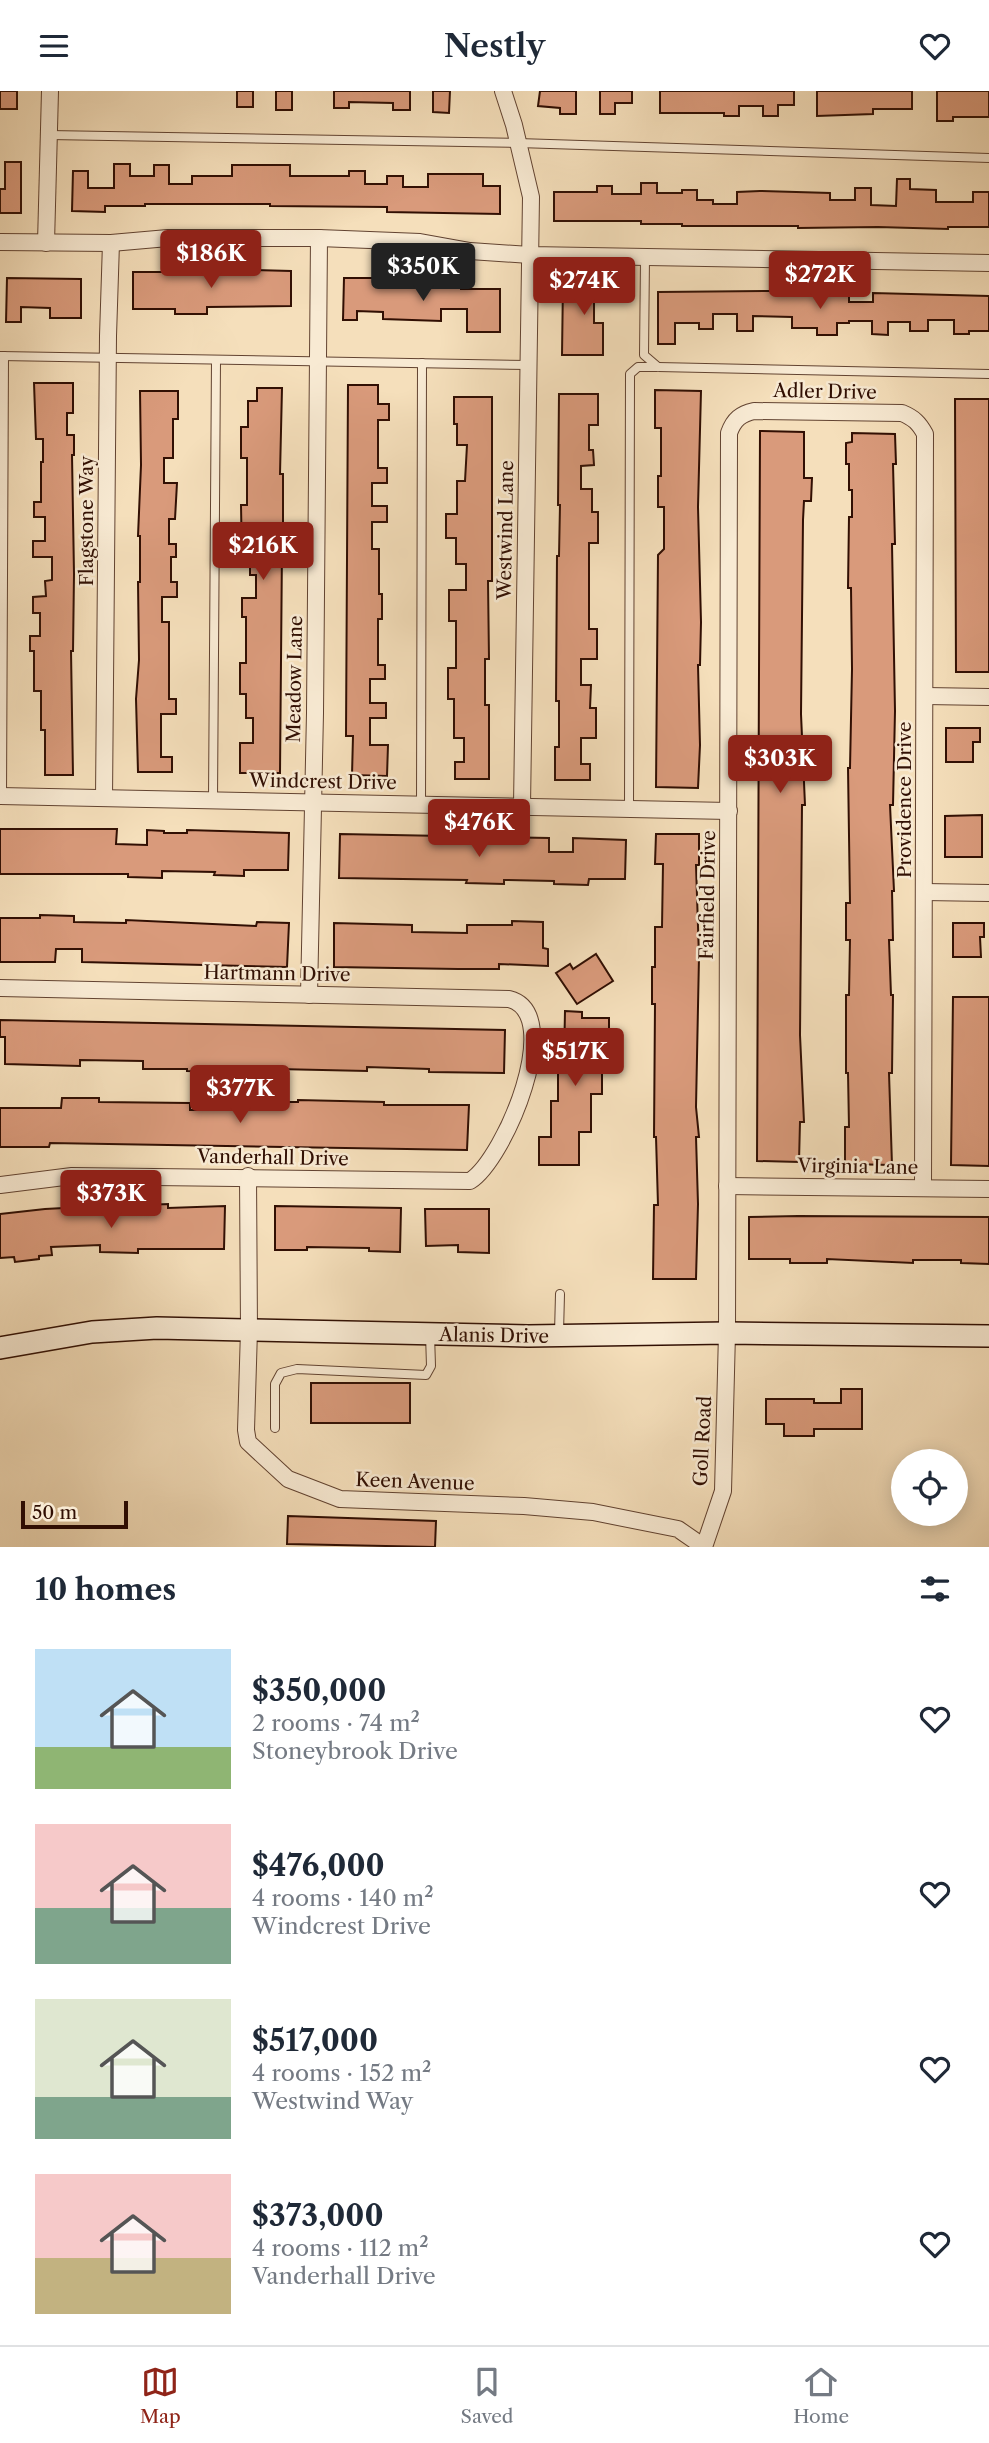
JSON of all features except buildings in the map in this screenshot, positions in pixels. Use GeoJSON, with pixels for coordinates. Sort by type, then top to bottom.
{"type":"FeatureCollection","features":[{"type":"Feature","properties":{"kind":"main road","name":"Alanis Drive"},"geometry":{"type":"LineString","coordinates":[[0,1348],[92,1332],[157,1328],[558,1336],[727,1333],[989,1336]]}},
{"type":"Feature","properties":{"kind":"street"},"geometry":{"type":"LineString","coordinates":[[47,243],[50,91]]}},
{"type":"Feature","properties":{"kind":"street","name":"Westwind Lane"},"geometry":{"type":"LineString","coordinates":[[503,91],[531,197],[522,806]]}},
{"type":"Feature","properties":{"kind":"street"},"geometry":{"type":"LineString","coordinates":[[0,242],[111,243],[168,238],[319,238],[420,243],[470,251],[530,255],[989,263]]}},
{"type":"Feature","properties":{"kind":"street","name":"Meadow Lane"},"geometry":{"type":"LineString","coordinates":[[309,995],[319,238]]}},
{"type":"Feature","properties":{"kind":"street","name":"Flagstone Way"},"geometry":{"type":"LineString","coordinates":[[104,798],[111,243]]}},
{"type":"Feature","properties":{"kind":"street","name":"Adler Drive"},"geometry":{"type":"LineString","coordinates":[[738,417],[754,411],[902,413],[912,417]]}},
{"type":"Feature","properties":{"kind":"street","name":"Fairfield Drive"},"geometry":{"type":"LineString","coordinates":[[727,1333],[729,433],[738,417]]}},
{"type":"Feature","properties":{"kind":"street","name":"Providence Drive"},"geometry":{"type":"LineString","coordinates":[[912,417],[925,434],[923,1188]]}},
{"type":"Feature","properties":{"kind":"street"},"geometry":{"type":"LineString","coordinates":[[925,696],[989,697]]}},
{"type":"Feature","properties":{"kind":"street","name":"Windcrest Drive"},"geometry":{"type":"LineString","coordinates":[[1,796],[729,811]]}},
{"type":"Feature","properties":{"kind":"street"},"geometry":{"type":"LineString","coordinates":[[924,893],[989,893]]}},
{"type":"Feature","properties":{"kind":"street","name":"Hartmann Drive"},"geometry":{"type":"LineString","coordinates":[[0,988],[509,999],[522,1004],[528,1012],[531,1032],[528,1070],[515,1115],[500,1145],[477,1177],[461,1182]]}},
{"type":"Feature","properties":{"kind":"street","name":"Vanderhall Drive"},"geometry":{"type":"LineString","coordinates":[[0,1185],[72,1176],[461,1182]]}},
{"type":"Feature","properties":{"kind":"street","name":"Keen Avenue"},"geometry":{"type":"LineString","coordinates":[[248,1177],[249,1330],[246,1430],[248,1442],[288,1479],[340,1499],[524,1506],[593,1512],[678,1529],[704,1547]]}},
{"type":"Feature","properties":{"kind":"street","name":"Virginia Lane"},"geometry":{"type":"LineString","coordinates":[[727,1186],[989,1189]]}},
{"type":"Feature","properties":{"kind":"street","name":"Goll Road"},"geometry":{"type":"LineString","coordinates":[[704,1547],[723,1491],[727,1333]]}},
{"type":"Feature","properties":{"kind":"lane"},"geometry":{"type":"LineString","coordinates":[[49,135],[518,143],[989,158]]}},
{"type":"Feature","properties":{"kind":"lane"},"geometry":{"type":"LineString","coordinates":[[645,257],[644,355],[658,367]]}},
{"type":"Feature","properties":{"kind":"lane"},"geometry":{"type":"LineString","coordinates":[[1,796],[2,356],[529,365]]}},
{"type":"Feature","properties":{"kind":"lane"},"geometry":{"type":"LineString","coordinates":[[214,800],[216,359]]}},
{"type":"Feature","properties":{"kind":"lane"},"geometry":{"type":"LineString","coordinates":[[421,804],[422,363]]}},
{"type":"Feature","properties":{"kind":"lane"},"geometry":{"type":"LineString","coordinates":[[629,809],[630,374],[638,367],[658,367],[989,374]]}},
{"type":"Feature","properties":{"kind":"lane"},"geometry":{"type":"LineString","coordinates":[[558,1336],[560,1294]]}},
{"type":"Feature","properties":{"kind":"lane"},"geometry":{"type":"LineString","coordinates":[[275,1428],[275,1384],[281,1373],[297,1369],[426,1375],[431,1366],[430,1334]]}}]}
